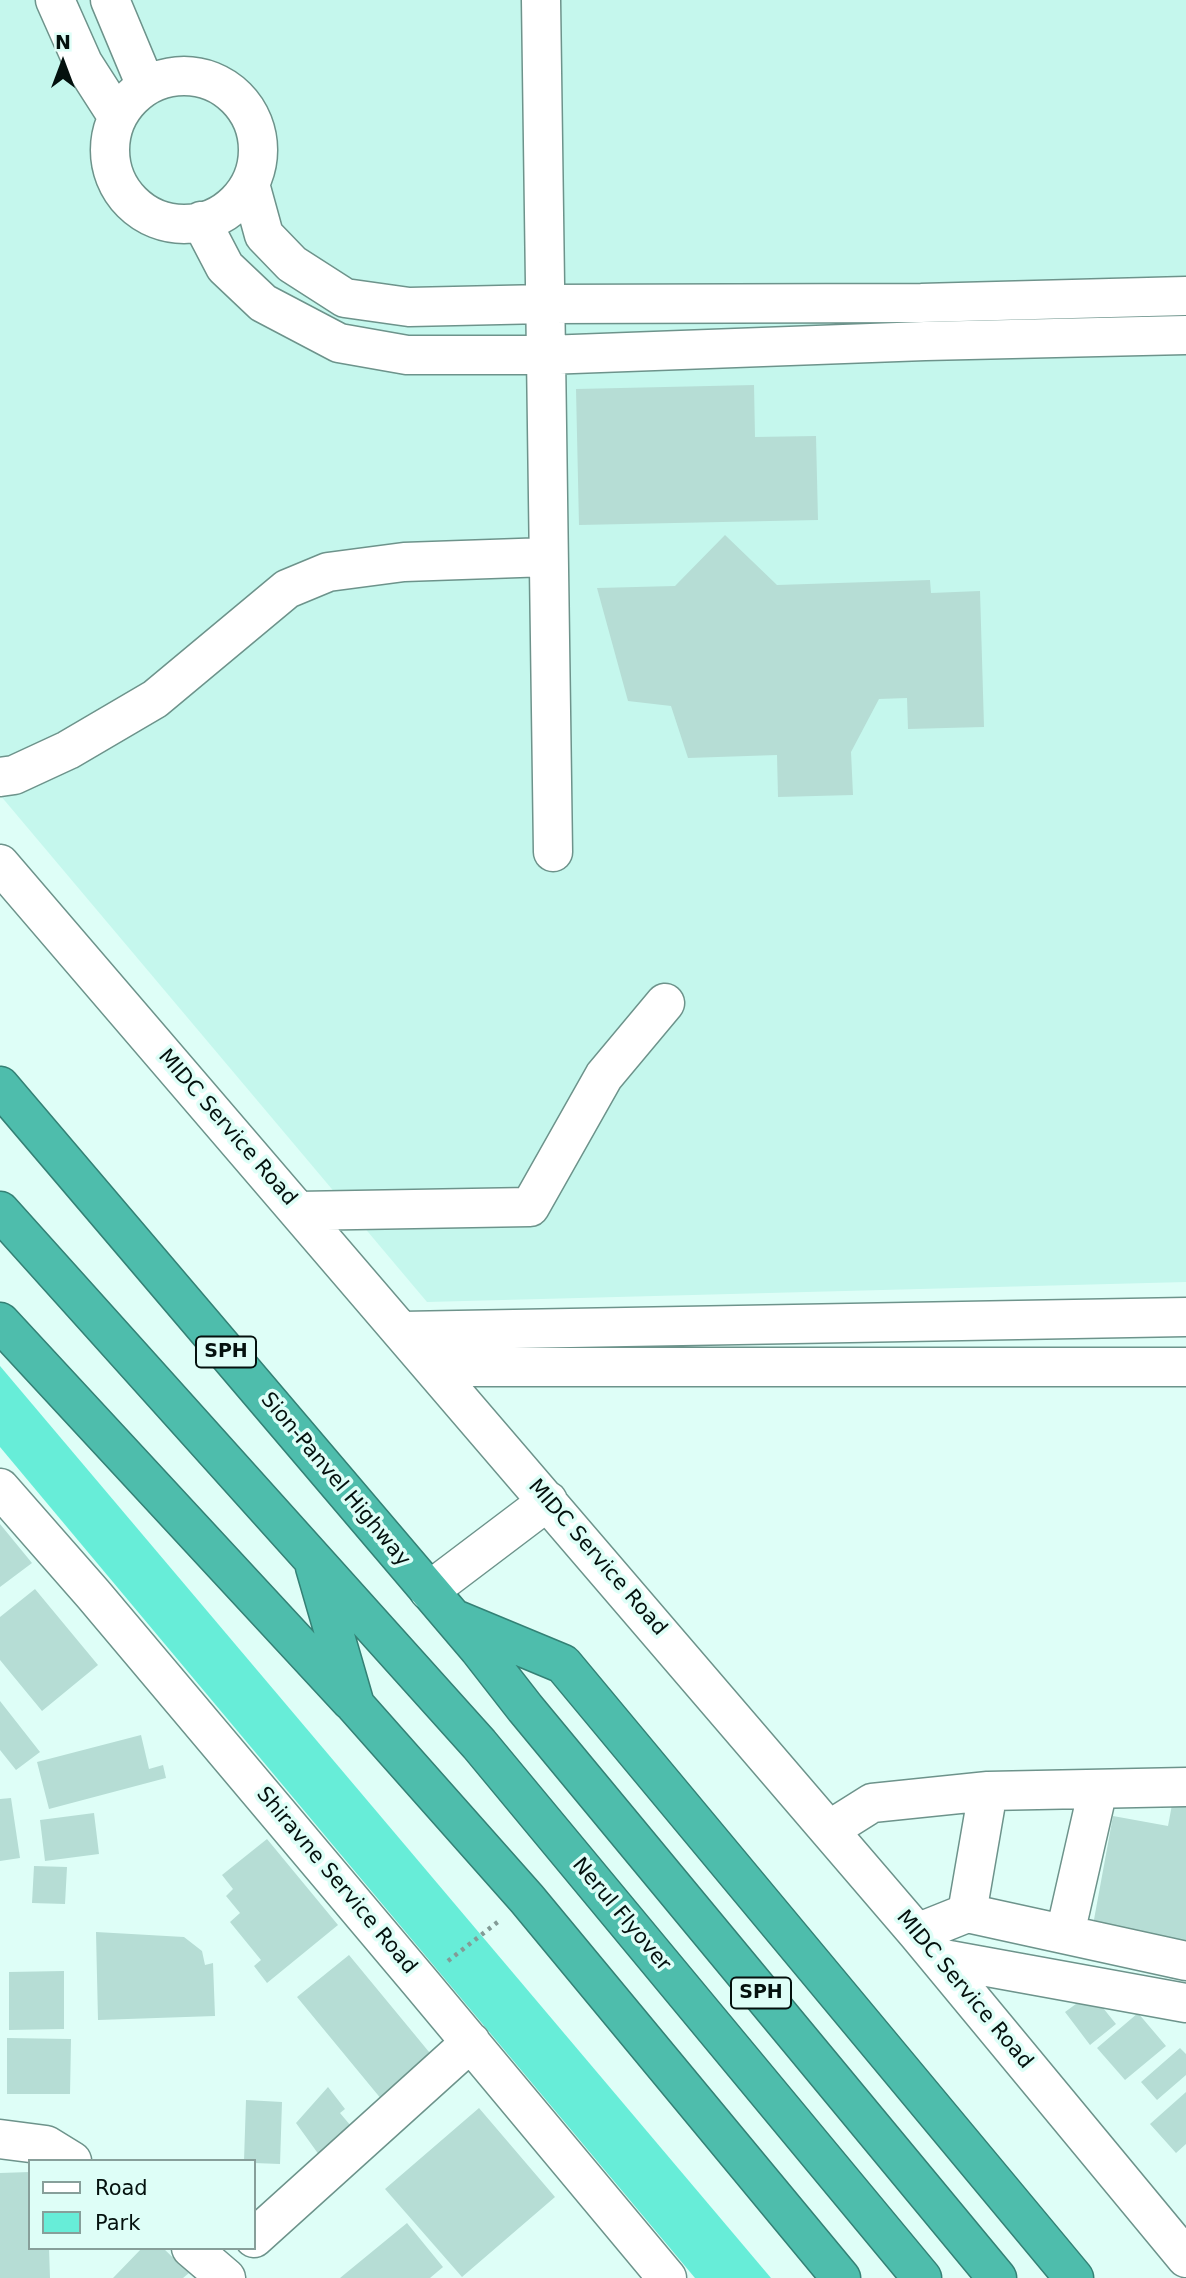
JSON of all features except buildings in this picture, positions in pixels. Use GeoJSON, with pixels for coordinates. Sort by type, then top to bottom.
{"type":"FeatureCollection","features":[{"type":"Feature","properties":{"kind":"highway","name":"Sion-Panvel Highway"},"geometry":{"type":"LineString","coordinates":[[0,1086],[441,1604]]}},
{"type":"Feature","properties":{"kind":"highway","name":"SPH"},"geometry":{"type":"LineString","coordinates":[[0,1211],[312,1558]]}},
{"type":"Feature","properties":{"kind":"highway"},"geometry":{"type":"LineString","coordinates":[[0,1322],[355,1705],[527,1899],[841,2278]]}},
{"type":"Feature","properties":{"kind":"highway"},"geometry":{"type":"LineString","coordinates":[[312,1558],[355,1705]]}},
{"type":"Feature","properties":{"kind":"highway","name":"Nerul Flyover"},"geometry":{"type":"LineString","coordinates":[[312,1558],[479,1744],[922,2278]]}},
{"type":"Feature","properties":{"kind":"highway","name":"SPH"},"geometry":{"type":"LineString","coordinates":[[441,1604],[997,2278]]}},
{"type":"Feature","properties":{"kind":"highway"},"geometry":{"type":"LineString","coordinates":[[441,1604],[563,1664],[1074,2278]]}},
{"type":"Feature","properties":{"kind":"street"},"geometry":{"type":"LineString","coordinates":[[55,0],[83,64],[117,116]]}},
{"type":"Feature","properties":{"kind":"street"},"geometry":{"type":"LineString","coordinates":[[110,0],[146,86]]}},
{"type":"Feature","properties":{"kind":"street"},"geometry":{"type":"LineString","coordinates":[[541,0],[553,852]]}},
{"type":"Feature","properties":{"kind":"street"},"geometry":{"type":"LineString","coordinates":[[187,76],[208,80],[227,90],[242,104],[253,122],[258,142],[256,164],[250,184],[237,200],[220,214],[201,221],[180,224],[159,220],[141,210],[125,196],[115,177],[110,157],[111,136],[117,116],[130,99],[146,86],[166,78],[187,76]]}},
{"type":"Feature","properties":{"kind":"street"},"geometry":{"type":"LineString","coordinates":[[250,184],[264,235],[292,264],[345,299],[409,307],[921,303],[1186,296]]}},
{"type":"Feature","properties":{"kind":"street"},"geometry":{"type":"LineString","coordinates":[[201,221],[225,267],[263,303],[339,343],[407,355],[545,355],[912,341],[1186,335]]}},
{"type":"Feature","properties":{"kind":"street"},"geometry":{"type":"LineString","coordinates":[[0,777],[14,775],[68,750],[155,699],[287,589],[328,572],[404,562],[548,557]]}},
{"type":"Feature","properties":{"kind":"street","name":"MIDC Service Road"},"geometry":{"type":"LineString","coordinates":[[0,864],[928,1946],[1186,2258]]}},
{"type":"Feature","properties":{"kind":"street"},"geometry":{"type":"LineString","coordinates":[[298,1210],[530,1207],[604,1076],[665,1003]]}},
{"type":"Feature","properties":{"kind":"street"},"geometry":{"type":"LineString","coordinates":[[402,1331],[1186,1317]]}},
{"type":"Feature","properties":{"kind":"street"},"geometry":{"type":"LineString","coordinates":[[432,1367],[1186,1367]]}},
{"type":"Feature","properties":{"kind":"street","name":"Shiravne Service Road"},"geometry":{"type":"LineString","coordinates":[[0,1488],[102,1604],[667,2278]]}},
{"type":"Feature","properties":{"kind":"street"},"geometry":{"type":"LineString","coordinates":[[441,1604],[548,1501]]}},
{"type":"Feature","properties":{"kind":"street"},"geometry":{"type":"LineString","coordinates":[[829,1830],[872,1803],[988,1791],[1186,1787]]}},
{"type":"Feature","properties":{"kind":"street"},"geometry":{"type":"LineString","coordinates":[[1065,1934],[1098,1789]]}},
{"type":"Feature","properties":{"kind":"street"},"geometry":{"type":"LineString","coordinates":[[928,1946],[967,1913],[988,1791]]}},
{"type":"Feature","properties":{"kind":"street"},"geometry":{"type":"LineString","coordinates":[[967,1913],[1186,1961]]}},
{"type":"Feature","properties":{"kind":"street"},"geometry":{"type":"LineString","coordinates":[[928,1946],[1186,2003]]}},
{"type":"Feature","properties":{"kind":"street"},"geometry":{"type":"LineString","coordinates":[[256,2236],[471,2042]]}},
{"type":"Feature","properties":{"kind":"street"},"geometry":{"type":"LineString","coordinates":[[0,2139],[46,2145],[69,2159]]}},
{"type":"Feature","properties":{"kind":"path"},"geometry":{"type":"LineString","coordinates":[[440,1967],[527,1899]]}},
{"type":"Feature","properties":{"kind":"shaded area"},"geometry":{"type":"Polygon","coordinates":[[[0,0],[1186,0],[1186,1282],[427,1302],[0,795],[0,0]]]}},
{"type":"Feature","properties":{"kind":"green space"},"geometry":{"type":"Polygon","coordinates":[[[0,1366],[771,2278],[695,2278],[0,1447],[0,1366]]]}}]}
